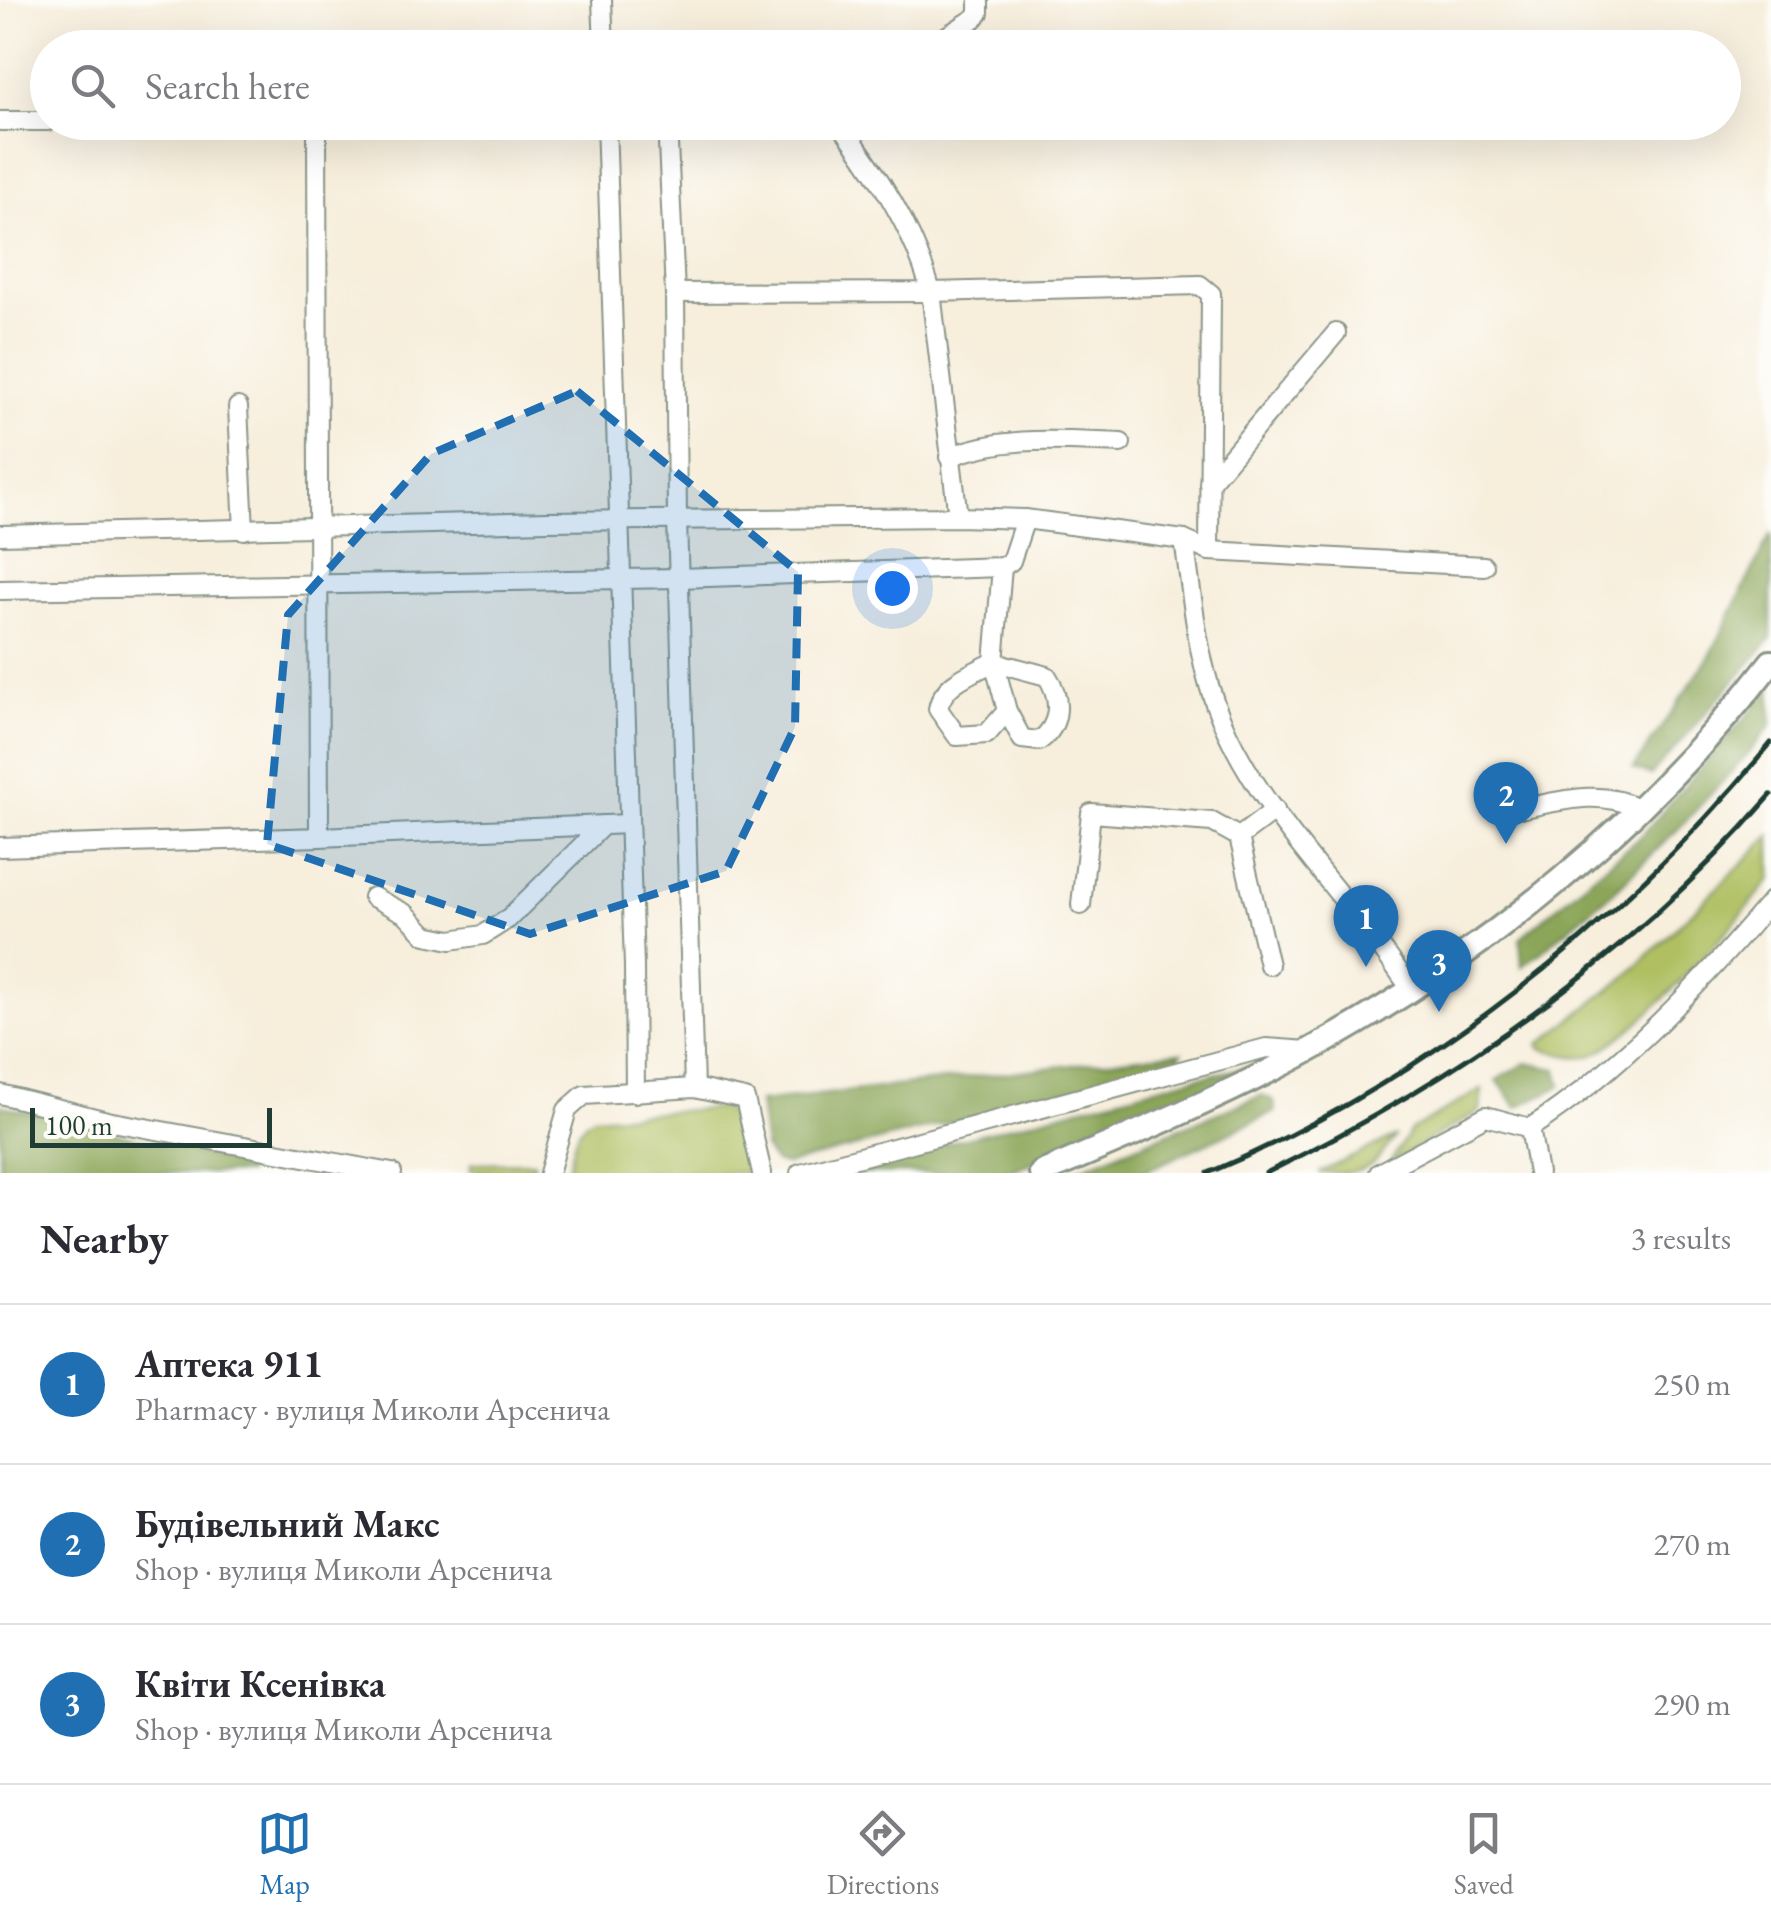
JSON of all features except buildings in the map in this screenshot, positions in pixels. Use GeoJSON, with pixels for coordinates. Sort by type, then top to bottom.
{"type":"FeatureCollection","features":[{"type":"Feature","properties":{"kind":"main road"},"geometry":{"type":"LineString","coordinates":[[1041,1173],[1165,1121],[1309,1051],[1410,988],[1562,879],[1639,808],[1771,662]]}},
{"type":"Feature","properties":{"kind":"street"},"geometry":{"type":"LineString","coordinates":[[602,0],[603,30]]}},
{"type":"Feature","properties":{"kind":"street"},"geometry":{"type":"LineString","coordinates":[[956,30],[979,13],[979,0]]}},
{"type":"Feature","properties":{"kind":"street"},"geometry":{"type":"LineString","coordinates":[[0,121],[30,121]]}},
{"type":"Feature","properties":{"kind":"street"},"geometry":{"type":"LineString","coordinates":[[317,140],[319,836]]}},
{"type":"Feature","properties":{"kind":"street"},"geometry":{"type":"LineString","coordinates":[[606,140],[635,1093]]}},
{"type":"Feature","properties":{"kind":"street"},"geometry":{"type":"LineString","coordinates":[[668,140],[694,1088]]}},
{"type":"Feature","properties":{"kind":"street"},"geometry":{"type":"LineString","coordinates":[[853,140],[879,175],[925,268],[932,292],[958,517]]}},
{"type":"Feature","properties":{"kind":"street"},"geometry":{"type":"LineString","coordinates":[[675,293],[932,292],[1200,284],[1211,294],[1209,551]]}},
{"type":"Feature","properties":{"kind":"street"},"geometry":{"type":"LineString","coordinates":[[1209,483],[1336,333]]}},
{"type":"Feature","properties":{"kind":"street"},"geometry":{"type":"LineString","coordinates":[[238,407],[244,530]]}},
{"type":"Feature","properties":{"kind":"street"},"geometry":{"type":"LineString","coordinates":[[949,457],[980,445],[1034,440],[1120,444]]}},
{"type":"Feature","properties":{"kind":"street"},"geometry":{"type":"LineString","coordinates":[[0,535],[958,517],[1025,519],[1184,540],[1209,551],[1484,566]]}},
{"type":"Feature","properties":{"kind":"street"},"geometry":{"type":"LineString","coordinates":[[0,590],[1002,568],[1011,561],[1025,519]]}},
{"type":"Feature","properties":{"kind":"street"},"geometry":{"type":"LineString","coordinates":[[1184,540],[1201,658],[1220,718],[1242,761],[1275,810],[1410,988]]}},
{"type":"Feature","properties":{"kind":"street"},"geometry":{"type":"LineString","coordinates":[[1002,568],[994,662],[1007,711],[1022,739],[1039,741],[1048,735],[1059,704],[1048,676],[994,662],[949,686],[940,695],[938,709],[957,736],[975,738],[988,734],[1007,711]]}},
{"type":"Feature","properties":{"kind":"street"},"geometry":{"type":"LineString","coordinates":[[1525,808],[1579,797],[1622,799],[1639,808]]}},
{"type":"Feature","properties":{"kind":"street"},"geometry":{"type":"LineString","coordinates":[[1239,837],[1275,810]]}},
{"type":"Feature","properties":{"kind":"street"},"geometry":{"type":"LineString","coordinates":[[1081,905],[1091,813],[1212,822],[1239,837],[1269,965]]}},
{"type":"Feature","properties":{"kind":"street"},"geometry":{"type":"LineString","coordinates":[[0,847],[628,824]]}},
{"type":"Feature","properties":{"kind":"street"},"geometry":{"type":"LineString","coordinates":[[373,897],[406,914],[426,935],[451,940],[483,935],[508,919],[603,825]]}},
{"type":"Feature","properties":{"kind":"street"},"geometry":{"type":"LineString","coordinates":[[1380,1173],[1486,1116],[1530,1128],[1580,1095],[1694,986],[1771,900]]}},
{"type":"Feature","properties":{"kind":"street"},"geometry":{"type":"LineString","coordinates":[[800,1173],[1266,1048],[1309,1051]]}},
{"type":"Feature","properties":{"kind":"street"},"geometry":{"type":"LineString","coordinates":[[549,1173],[567,1110],[584,1095],[694,1088],[746,1099],[762,1173]]}},
{"type":"Feature","properties":{"kind":"street"},"geometry":{"type":"LineString","coordinates":[[0,1094],[107,1122],[392,1173]]}},
{"type":"Feature","properties":{"kind":"street"},"geometry":{"type":"LineString","coordinates":[[1530,1128],[1538,1173]]}},
{"type":"Feature","properties":{"kind":"highlighted area"},"geometry":{"type":"Polygon","coordinates":[[[577,391],[798,572],[795,727],[726,871],[530,934],[267,844],[288,615],[431,454],[577,391]]]}},
{"type":"Feature","properties":{"kind":"green space"},"geometry":{"type":"Polygon","coordinates":[[[1771,533],[1771,639],[1651,775],[1633,769],[1711,654],[1771,533]]]}},
{"type":"Feature","properties":{"kind":"green space"},"geometry":{"type":"Polygon","coordinates":[[[1771,688],[1771,725],[1750,752],[1613,892],[1522,967],[1520,938],[1641,836],[1771,688]]]}},
{"type":"Feature","properties":{"kind":"green space"},"geometry":{"type":"Polygon","coordinates":[[[1771,835],[1771,879],[1655,1007],[1605,1048],[1587,1056],[1541,1048],[1539,1044],[1627,976],[1771,835]]]}},
{"type":"Feature","properties":{"kind":"green space"},"geometry":{"type":"Polygon","coordinates":[[[1182,1052],[1177,1064],[784,1165],[774,1162],[765,1149],[759,1102],[1182,1052]]]}},
{"type":"Feature","properties":{"kind":"green space"},"geometry":{"type":"Polygon","coordinates":[[[1526,1063],[1557,1069],[1561,1086],[1517,1107],[1497,1080],[1526,1063]]]}},
{"type":"Feature","properties":{"kind":"green space"},"geometry":{"type":"Polygon","coordinates":[[[1266,1064],[1116,1131],[1006,1173],[833,1173],[1189,1079],[1266,1064]]]}},
{"type":"Feature","properties":{"kind":"green space"},"geometry":{"type":"Polygon","coordinates":[[[1482,1089],[1480,1111],[1390,1163],[1410,1131],[1482,1089]]]}},
{"type":"Feature","properties":{"kind":"green space"},"geometry":{"type":"Polygon","coordinates":[[[1263,1095],[1274,1101],[1275,1112],[1141,1173],[1069,1173],[1263,1095]]]}},
{"type":"Feature","properties":{"kind":"green space"},"geometry":{"type":"Polygon","coordinates":[[[0,1105],[247,1165],[247,1173],[13,1173],[0,1169],[0,1105]]]}},
{"type":"Feature","properties":{"kind":"green space"},"geometry":{"type":"Polygon","coordinates":[[[720,1108],[737,1117],[746,1173],[567,1173],[577,1134],[593,1117],[720,1108]]]}},
{"type":"Feature","properties":{"kind":"green space"},"geometry":{"type":"Polygon","coordinates":[[[1396,1136],[1365,1168],[1319,1173],[1396,1136]]]}},
{"type":"Feature","properties":{"kind":"green space"},"geometry":{"type":"Polygon","coordinates":[[[534,1162],[534,1173],[471,1171],[471,1163],[534,1162]]]}},
{"type":"Feature","properties":{"kind":"railway"},"geometry":{"type":"LineString","coordinates":[[1208,1173],[1367,1093],[1515,992],[1651,874],[1771,743]]}},
{"type":"Feature","properties":{"kind":"railway"},"geometry":{"type":"LineString","coordinates":[[1266,1173],[1406,1097],[1538,1010],[1660,909],[1771,795]]}},
{"type":"Feature","properties":{"kind":"place","name":"Будівельний Макс"},"geometry":{"type":"Point","coordinates":[1506,844]}},
{"type":"Feature","properties":{"kind":"place","name":"Аптека 911"},"geometry":{"type":"Point","coordinates":[1366,967]}},
{"type":"Feature","properties":{"kind":"place","name":"Квіти Ксенівка"},"geometry":{"type":"Point","coordinates":[1439,1012]}}]}
